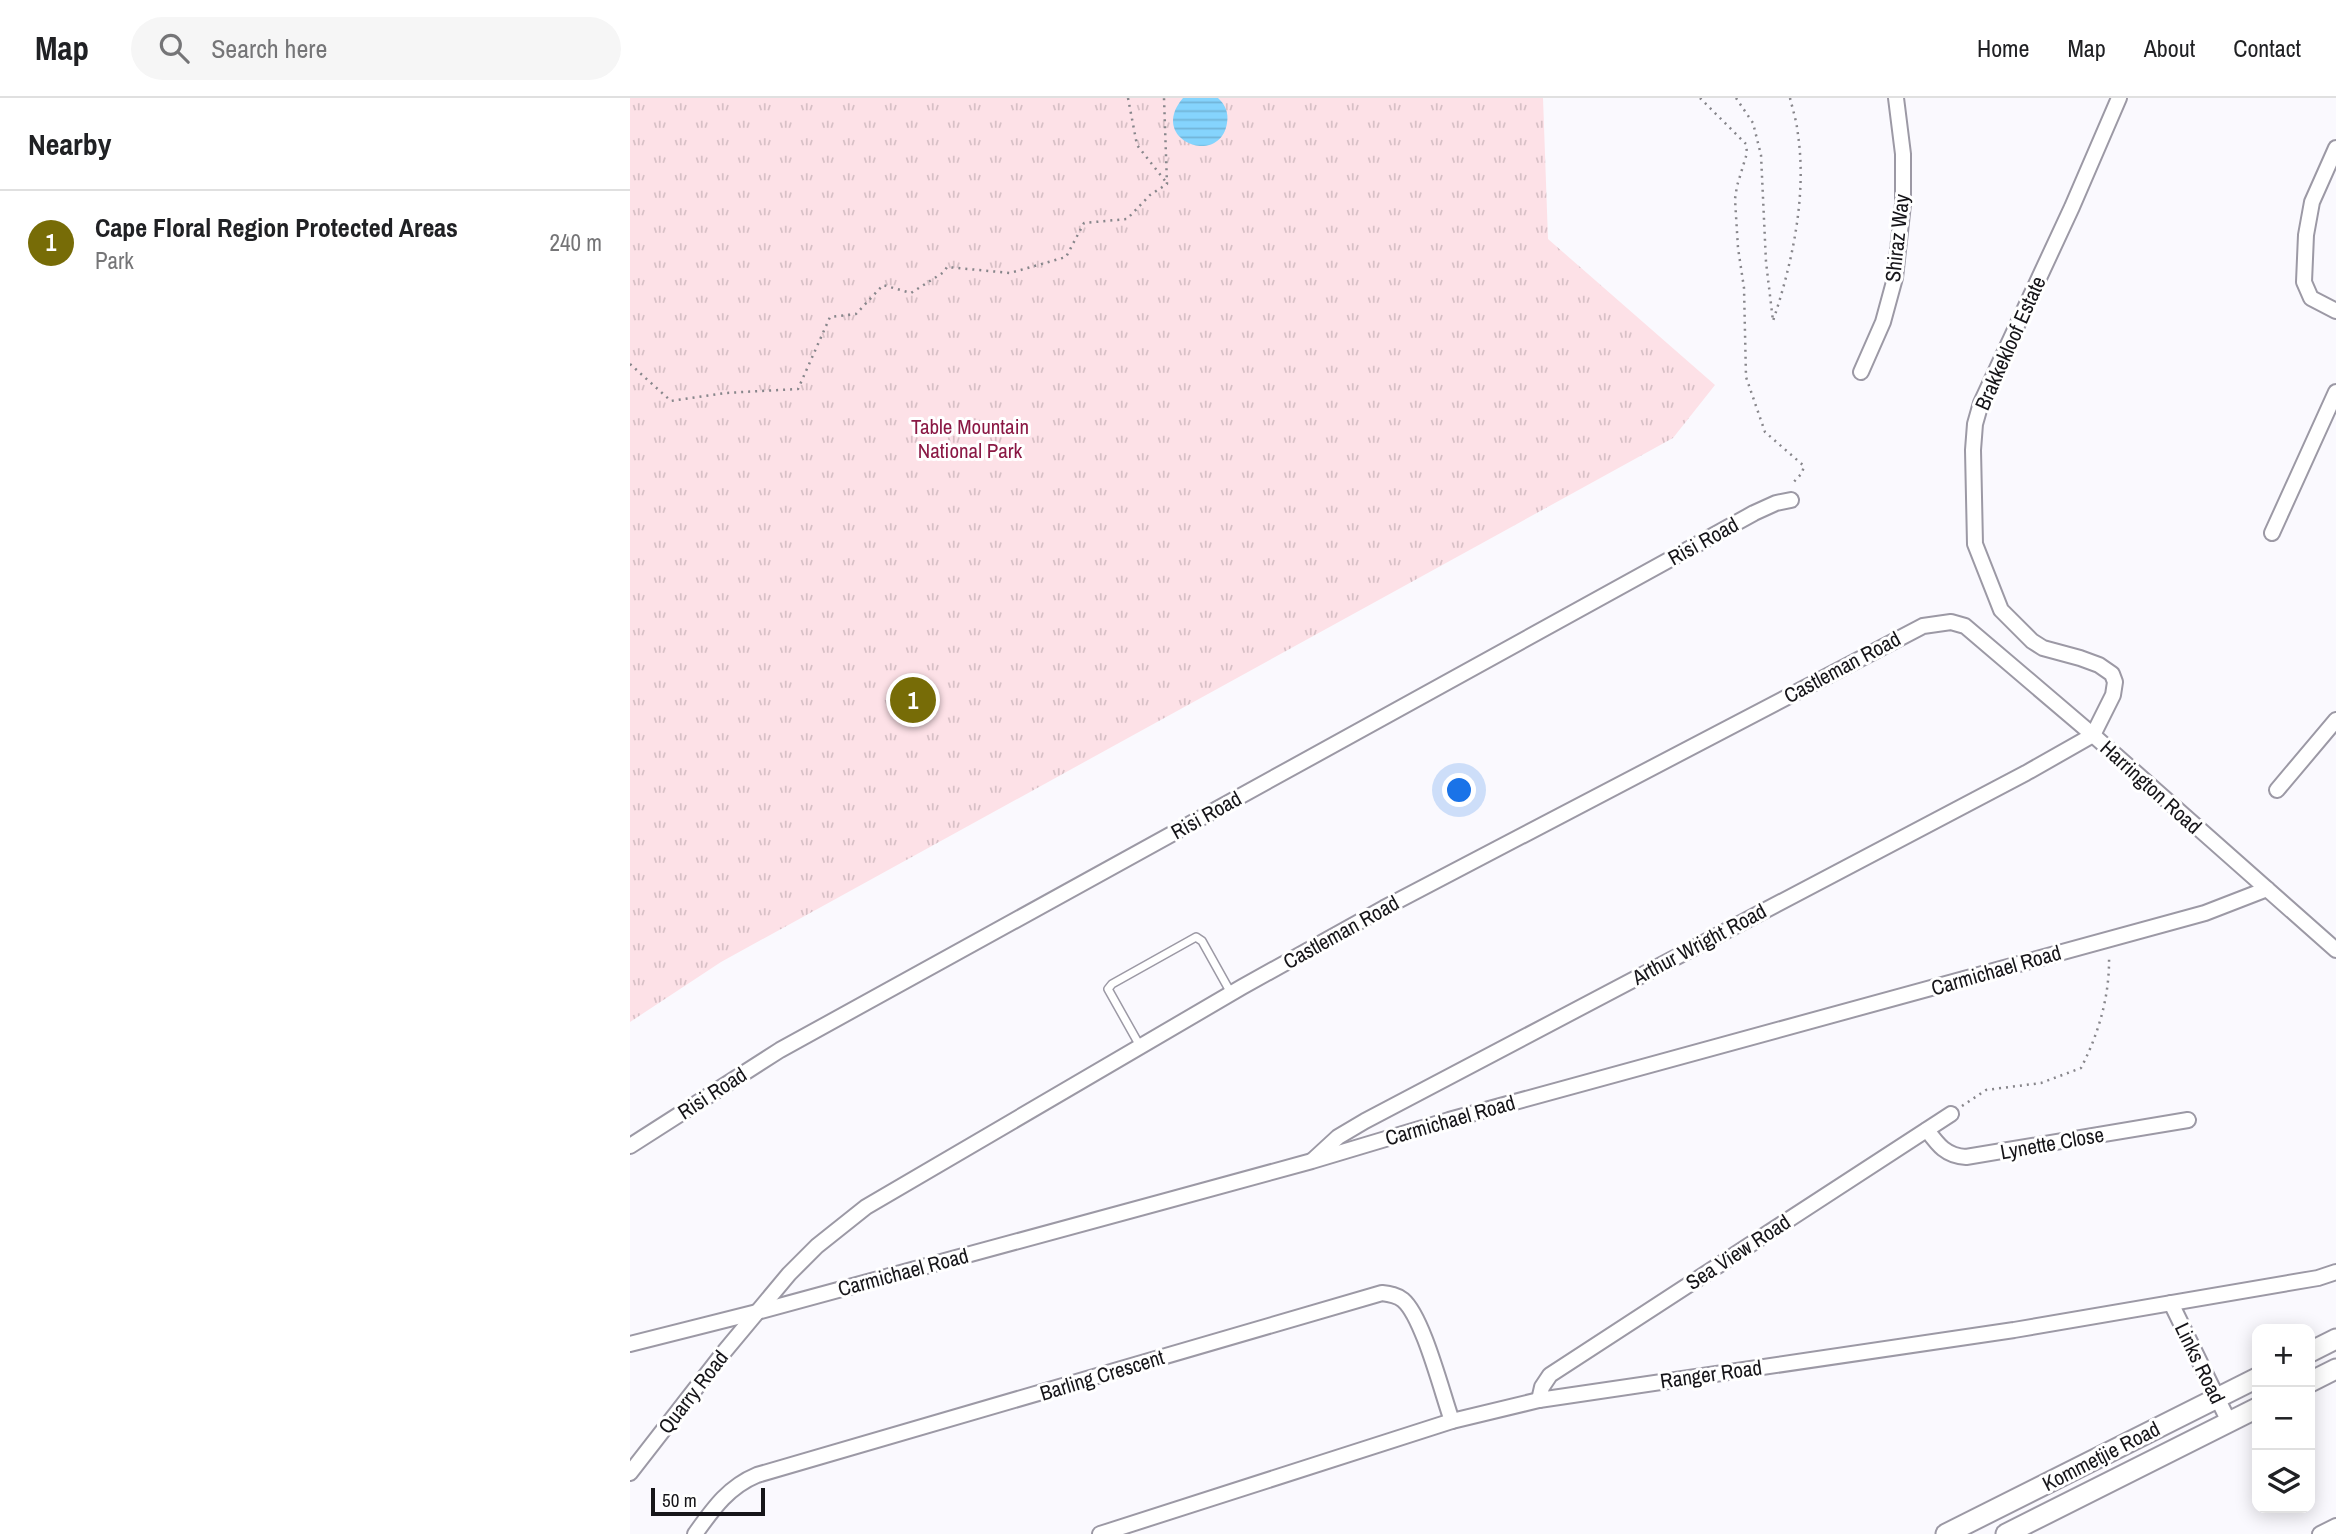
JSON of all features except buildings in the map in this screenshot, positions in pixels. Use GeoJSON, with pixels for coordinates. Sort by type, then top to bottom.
{"type":"FeatureCollection","features":[{"type":"Feature","properties":{"kind":"main road"},"geometry":{"type":"LineString","coordinates":[[2315,1350],[2336,1339]]}},
{"type":"Feature","properties":{"kind":"main road"},"geometry":{"type":"LineString","coordinates":[[2315,1380],[2336,1369]]}},
{"type":"Feature","properties":{"kind":"main road","name":"Kommetjie Road"},"geometry":{"type":"LineString","coordinates":[[1946,1534],[2252,1381]]}},
{"type":"Feature","properties":{"kind":"main road","name":"Kommetjie Road"},"geometry":{"type":"LineString","coordinates":[[2006,1534],[2252,1411]]}},
{"type":"Feature","properties":{"kind":"street","name":"Shiraz Way"},"geometry":{"type":"LineString","coordinates":[[1861,372],[1883,322],[1895,278],[1903,190],[1903,144],[1896,98]]}},
{"type":"Feature","properties":{"kind":"street","name":"Brakkekloof Estate"},"geometry":{"type":"LineString","coordinates":[[2093,736],[2113,695],[2115,679],[2099,665],[2043,648],[2032,641],[2001,610],[1975,544],[1973,450],[1975,424],[1984,396],[2072,207],[2119,98]]}},
{"type":"Feature","properties":{"kind":"street"},"geometry":{"type":"LineString","coordinates":[[2336,148],[2312,202],[2306,235],[2304,282],[2311,298],[2336,311]]}},
{"type":"Feature","properties":{"kind":"street"},"geometry":{"type":"LineString","coordinates":[[2272,533],[2336,392]]}},
{"type":"Feature","properties":{"kind":"street","name":"Risi Road"},"geometry":{"type":"LineString","coordinates":[[630,1146],[725,1084],[834,1020],[1720,531],[1776,503],[1791,500]]}},
{"type":"Feature","properties":{"kind":"street","name":"Castleman Road"},"geometry":{"type":"LineString","coordinates":[[757,1312],[802,1261],[866,1207],[1231,993],[1384,908],[1895,639],[1932,623],[1951,622],[1965,626]]}},
{"type":"Feature","properties":{"kind":"street","name":"Harrington Road"},"geometry":{"type":"LineString","coordinates":[[1965,626],[2336,950]]}},
{"type":"Feature","properties":{"kind":"street"},"geometry":{"type":"LineString","coordinates":[[2277,790],[2336,720]]}},
{"type":"Feature","properties":{"kind":"street","name":"Arthur Wright Road"},"geometry":{"type":"LineString","coordinates":[[1312,1161],[1326,1146],[1365,1121],[2093,736]]}},
{"type":"Feature","properties":{"kind":"street","name":"Carmichael Road"},"geometry":{"type":"LineString","coordinates":[[630,1344],[1312,1161],[1449,1120],[2205,913],[2267,889]]}},
{"type":"Feature","properties":{"kind":"street","name":"Sea View Road"},"geometry":{"type":"LineString","coordinates":[[1539,1400],[1542,1387],[1550,1375],[1951,1114]]}},
{"type":"Feature","properties":{"kind":"street","name":"Lynette Close"},"geometry":{"type":"LineString","coordinates":[[1927,1130],[1942,1150],[1966,1157],[2188,1120]]}},
{"type":"Feature","properties":{"kind":"street","name":"Ranger Road"},"geometry":{"type":"LineString","coordinates":[[1100,1534],[1452,1421],[1539,1400],[2014,1330],[2318,1278],[2336,1272]]}},
{"type":"Feature","properties":{"kind":"street","name":"Barling Crescent"},"geometry":{"type":"LineString","coordinates":[[695,1534],[716,1504],[733,1487],[757,1475],[1382,1293],[1400,1298],[1412,1310],[1425,1339],[1452,1421]]}},
{"type":"Feature","properties":{"kind":"street","name":"Links Road"},"geometry":{"type":"LineString","coordinates":[[2171,1303],[2230,1422]]}},
{"type":"Feature","properties":{"kind":"street","name":"Quarry Road"},"geometry":{"type":"LineString","coordinates":[[630,1473],[757,1312]]}},
{"type":"Feature","properties":{"kind":"street"},"geometry":{"type":"LineString","coordinates":[[2320,1534],[2336,1526]]}},
{"type":"Feature","properties":{"kind":"lane"},"geometry":{"type":"LineString","coordinates":[[1140,1045],[1108,989],[1112,984],[1196,937],[1202,941],[1231,993]]}},
{"type":"Feature","properties":{"kind":"path"},"geometry":{"type":"LineString","coordinates":[[1128,98],[1138,145],[1167,184]]}},
{"type":"Feature","properties":{"kind":"path"},"geometry":{"type":"LineString","coordinates":[[1164,98],[1167,184]]}},
{"type":"Feature","properties":{"kind":"path"},"geometry":{"type":"LineString","coordinates":[[1700,98],[1746,144],[1747,153],[1735,199],[1744,288],[1746,377],[1765,432],[1799,460],[1804,469],[1776,503]]}},
{"type":"Feature","properties":{"kind":"path"},"geometry":{"type":"LineString","coordinates":[[1736,98],[1753,123],[1761,155],[1766,262],[1773,321],[1791,258],[1800,179],[1799,136],[1790,98]]}},
{"type":"Feature","properties":{"kind":"path"},"geometry":{"type":"LineString","coordinates":[[630,363],[671,401],[725,393],[798,388],[830,317],[856,314],[883,285],[911,293],[944,272],[947,267],[1010,273],[1066,257],[1084,223],[1127,219],[1150,195],[1167,184]]}},
{"type":"Feature","properties":{"kind":"path"},"geometry":{"type":"LineString","coordinates":[[1951,1114],[1986,1090],[2041,1083],[2081,1068],[2092,1046],[2106,1000],[2108,939]]}},
{"type":"Feature","properties":{"kind":"green space","name":"Table Mountain National Park"},"geometry":{"type":"Polygon","coordinates":[[[630,98],[1543,98],[1548,239],[1715,385],[1673,438],[721,962],[630,1022],[630,98]]]}},
{"type":"Feature","properties":{"kind":"water"},"geometry":{"type":"Polygon","coordinates":[[[1183,98],[1220,100],[1227,116],[1222,137],[1212,144],[1201,146],[1189,143],[1179,136],[1174,126],[1174,113],[1183,98]]]}},
{"type":"Feature","properties":{"kind":"place","name":"Cape Floral Region Protected Areas"},"geometry":{"type":"Point","coordinates":[913,700]}}]}
